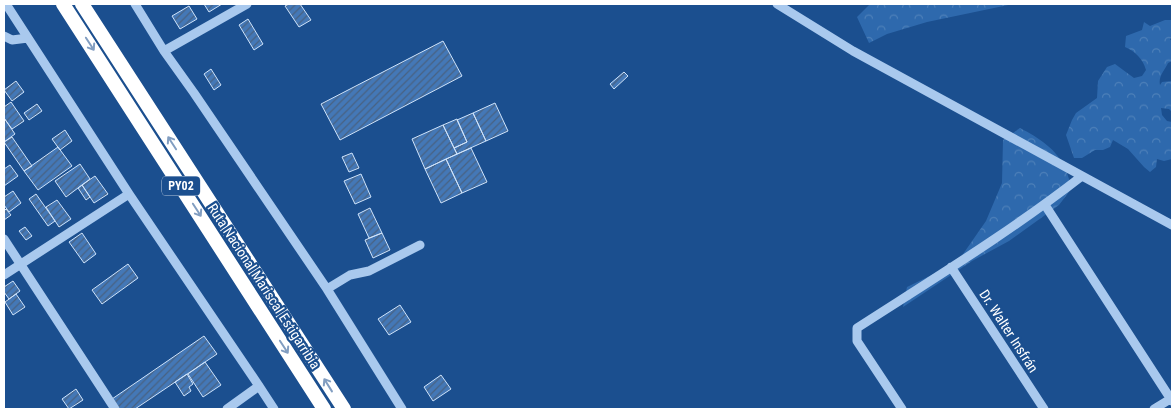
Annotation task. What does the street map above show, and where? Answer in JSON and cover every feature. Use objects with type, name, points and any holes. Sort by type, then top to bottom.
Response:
[{"type":"highway","name":"Ruta Nacional Mariscal Estigarribia","points":[[63,4],[324,409]]},
{"type":"highway","name":"Ruta Nacional Mariscal Estigarribia","points":[[82,4],[344,409]]},
{"type":"street","points":[[6,4],[129,194],[274,409]]},
{"type":"street","points":[[135,4],[164,51],[326,289],[402,409]]},
{"type":"street","points":[[164,51],[247,4]]},
{"type":"street","points":[[776,4],[852,51],[1172,226]]},
{"type":"street","points":[[4,36],[12,40],[28,38]]},
{"type":"street","points":[[902,409],[856,341],[857,328],[1045,205],[1082,176]]},
{"type":"street","points":[[4,276],[129,194]]},
{"type":"street","points":[[1045,205],[1172,399],[1154,409]]},
{"type":"street","points":[[4,239],[114,409]]},
{"type":"street","points":[[326,289],[350,275],[369,271],[420,246]]},
{"type":"street","name":"Dr. Walter Insfrán","points":[[951,267],[1044,409]]},
{"type":"street","points":[[226,409],[259,386]]},
{"type":"green space","points":[[870,4],[1013,4],[927,22],[887,34],[869,43],[857,17]]},
{"type":"green space","points":[[1165,20],[1172,20],[1170,40],[1172,40],[1172,61],[1168,63],[1161,76],[1160,85],[1162,82],[1172,81],[1172,112],[1169,109],[1161,108],[1162,115],[1167,121],[1172,122],[1172,159],[1164,161],[1157,159],[1156,167],[1150,172],[1128,149],[1113,140],[1110,147],[1103,150],[1095,150],[1082,158],[1074,158],[1066,135],[1076,113],[1097,98],[1098,81],[1107,67],[1115,64],[1134,78],[1142,76],[1146,70],[1138,56],[1125,47],[1126,36],[1142,30],[1144,22],[1150,26]]},
{"type":"green space","points":[[1020,128],[1041,140],[1058,156],[1066,170],[1072,188],[1059,205],[1009,241],[972,261],[903,307],[907,287],[944,269],[961,257],[986,221],[1002,183],[1003,140]]},
{"type":"building","points":[[204,4],[222,4],[209,12]]},
{"type":"building","points":[[300,4],[311,20],[299,27],[285,6]]},
{"type":"building","points":[[189,6],[197,19],[180,29],[172,16]]},
{"type":"building","points":[[248,19],[263,44],[254,50],[239,25]]},
{"type":"building","points":[[443,41],[462,76],[340,140],[321,104]]},
{"type":"building","points":[[211,69],[221,85],[214,90],[204,74]]},
{"type":"building","points":[[624,72],[628,76],[614,89],[610,84]]},
{"type":"building","points":[[16,81],[24,92],[12,101],[4,90]]},
{"type":"building","points":[[11,102],[24,121],[12,129],[4,118],[4,107]]},
{"type":"building","points":[[495,103],[508,131],[486,141],[473,113]]},
{"type":"building","points":[[37,104],[42,111],[29,120],[24,113]]},
{"type":"building","points":[[473,113],[486,141],[457,154],[454,148],[467,142],[457,120]]},
{"type":"building","points":[[4,118],[15,134],[4,142]]},
{"type":"building","points":[[457,119],[467,142],[454,148],[443,125]]},
{"type":"building","points":[[443,125],[457,154],[425,169],[412,139]]},
{"type":"building","points":[[65,130],[72,141],[60,150],[52,139]]},
{"type":"building","points":[[12,137],[32,166],[24,171],[4,142]]},
{"type":"building","points":[[58,147],[72,166],[38,190],[24,171]]},
{"type":"building","points":[[471,148],[487,182],[462,193],[446,159]]},
{"type":"building","points":[[352,153],[359,168],[349,172],[342,157]]},
{"type":"building","points":[[446,159],[462,193],[441,203],[425,169]]},
{"type":"building","points":[[80,164],[90,179],[66,197],[55,181]]},
{"type":"building","points":[[10,165],[18,176],[4,186],[4,169]]},
{"type":"building","points":[[361,174],[371,197],[355,204],[344,181]]},
{"type":"building","points":[[95,176],[108,194],[94,203],[82,185]]},
{"type":"building","points":[[82,185],[90,197],[86,200],[78,188]]},
{"type":"building","points":[[13,191],[21,203],[9,212],[4,205],[4,197]]},
{"type":"building","points":[[36,194],[55,221],[48,226],[29,199]]},
{"type":"building","points":[[57,200],[71,219],[59,227],[46,207]]},
{"type":"building","points":[[370,208],[382,233],[369,238],[358,214]]},
{"type":"building","points":[[6,209],[11,215],[4,220],[4,211]]},
{"type":"building","points":[[25,227],[32,236],[26,240],[19,231]]},
{"type":"building","points":[[82,233],[96,254],[84,263],[69,242]]},
{"type":"building","points":[[382,233],[390,250],[373,258],[365,240]]},
{"type":"building","points":[[128,264],[138,278],[102,304],[92,290]]},
{"type":"building","points":[[13,281],[20,291],[9,299],[4,292],[4,287]]},
{"type":"building","points":[[16,294],[25,307],[13,315],[5,302]]},
{"type":"building","points":[[400,305],[411,322],[389,335],[378,319]]},
{"type":"building","points":[[204,336],[217,354],[135,409],[119,409],[112,399]]},
{"type":"building","points":[[205,362],[221,385],[203,397],[188,374]]},
{"type":"building","points":[[187,374],[193,384],[189,387],[191,391],[184,396],[175,382]]},
{"type":"building","points":[[441,375],[451,389],[433,401],[424,387]]},
{"type":"building","points":[[76,389],[83,400],[69,409],[62,399]]}]
